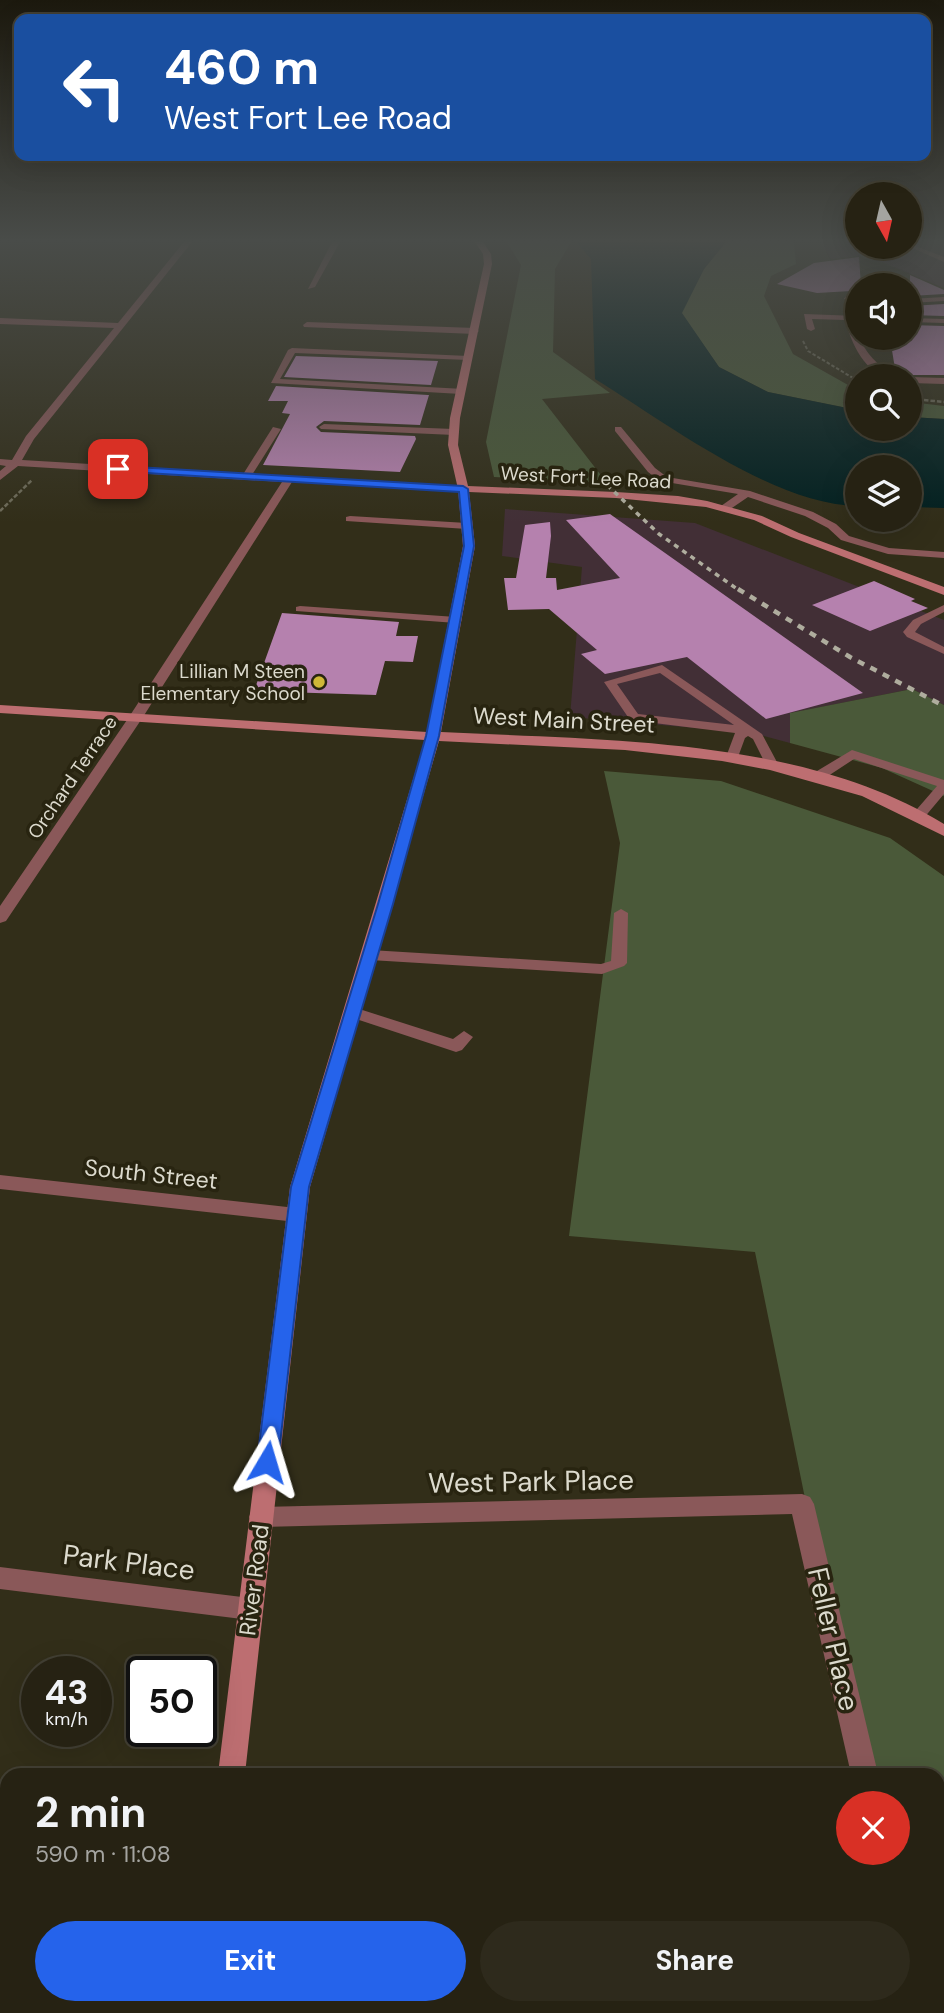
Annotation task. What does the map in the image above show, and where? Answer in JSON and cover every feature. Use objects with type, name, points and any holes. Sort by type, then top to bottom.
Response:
[{"type":"main road","name":"River Road","points":[[232,1768],[300,1187],[433,736],[469,546],[453,432],[474,336]]},
{"type":"main road","name":"West Fort Lee Road","points":[[463,489],[678,499],[725,508],[758,518],[795,535],[944,591]]},
{"type":"main road","name":"West Main Street","points":[[0,709],[433,736],[632,744],[772,764],[876,795],[944,831]]},
{"type":"street","points":[[0,477],[15,463],[30,438],[111,336]]},
{"type":"street","name":"West Fort Lee Road","points":[[0,462],[463,489]]},
{"type":"street","name":"Orchard Terrace","points":[[0,918],[136,717],[289,479]]},
{"type":"street","points":[[353,1012],[456,1046],[464,1037]]},
{"type":"street","name":"South Street","points":[[0,1182],[296,1215]]},
{"type":"street","name":"West Park Place","points":[[261,1517],[802,1504]]},
{"type":"street","name":"Feller Place","points":[[802,1504],[864,1768]]},
{"type":"street","name":"Park Place","points":[[0,1578],[250,1609]]},
{"type":"lane","points":[[460,393],[274,382],[292,350],[468,358]]},
{"type":"lane","points":[[860,350],[873,364]]},
{"type":"lane","points":[[922,381],[944,382]]},
{"type":"lane","points":[[276,386],[460,393]]},
{"type":"lane","points":[[324,427],[453,432]]},
{"type":"lane","points":[[247,476],[276,429]]},
{"type":"lane","points":[[618,429],[659,476],[675,482],[726,488],[809,514],[832,526],[845,538],[888,551],[944,555]]},
{"type":"lane","points":[[725,508],[747,494]]},
{"type":"lane","points":[[350,519],[467,526]]},
{"type":"lane","points":[[909,554],[944,566]]},
{"type":"lane","points":[[944,608],[910,627],[911,635],[944,651]]},
{"type":"lane","points":[[300,609],[456,620]]},
{"type":"lane","points":[[932,645],[944,640]]},
{"type":"lane","points":[[748,731],[634,717],[610,682],[662,669],[758,737],[772,764]]},
{"type":"lane","points":[[732,757],[739,736],[748,731]]},
{"type":"lane","points":[[817,777],[852,754],[944,785],[918,816]]},
{"type":"lane","points":[[370,955],[602,969],[619,963],[621,913]]},
{"type":"path","points":[[800,336],[807,351],[845,373]]},
{"type":"path","points":[[0,511],[35,477]]},
{"type":"shaded area","points":[[505,509],[695,523],[944,620],[944,705],[912,689],[791,713],[790,743],[753,733],[570,717],[582,567],[502,556]]},
{"type":"green space","points":[[507,336],[553,336],[553,352],[610,393],[542,399],[607,483],[494,477],[486,442]]},
{"type":"green space","points":[[697,336],[784,336],[793,354],[845,383],[845,408],[768,392],[719,367]]},
{"type":"green space","points":[[922,403],[944,406],[944,419],[922,418]]},
{"type":"green space","points":[[912,689],[944,705],[944,796],[882,768],[790,743],[790,713]]},
{"type":"green space","points":[[604,771],[721,781],[890,838],[944,876],[944,1768],[860,1768],[755,1252],[569,1236],[620,843]]},
{"type":"water","points":[[594,336],[698,336],[719,367],[768,392],[845,408],[845,441],[922,441],[922,418],[944,419],[944,508],[922,507],[922,455],[845,455],[845,505],[824,502],[756,477],[687,438],[595,379]]},
{"type":"building","points":[[922,336],[944,336],[944,375],[922,375],[922,364],[894,364],[892,350],[922,350]]},
{"type":"building","points":[[296,356],[438,361],[431,385],[284,377]]},
{"type":"building","points":[[276,386],[429,395],[420,425],[324,421],[316,427],[321,432],[415,436],[400,472],[263,465],[290,414],[282,413],[288,401],[268,401]]},
{"type":"building","points":[[610,514],[863,693],[766,719],[687,657],[605,674],[581,654],[597,650],[549,609],[508,610],[504,578],[516,578],[525,525],[550,522],[546,578],[556,578],[557,590],[620,578],[566,520]]},
{"type":"building","points":[[874,581],[915,599],[911,601],[928,608],[870,631],[812,605]]},
{"type":"building","points":[[282,613],[399,622],[396,636],[418,636],[413,662],[385,661],[376,695],[254,691]]},
{"type":"railway","points":[[607,485],[659,534],[740,591]]},
{"type":"railway","points":[[738,589],[850,657],[944,706]]},
{"type":"place","name":"Lillian M Steen Elementary School","points":[[319,682]]},
{"type":"route","points":[[118,469],[463,489],[469,546],[433,736],[386,904],[300,1187],[267,1462]]}]
